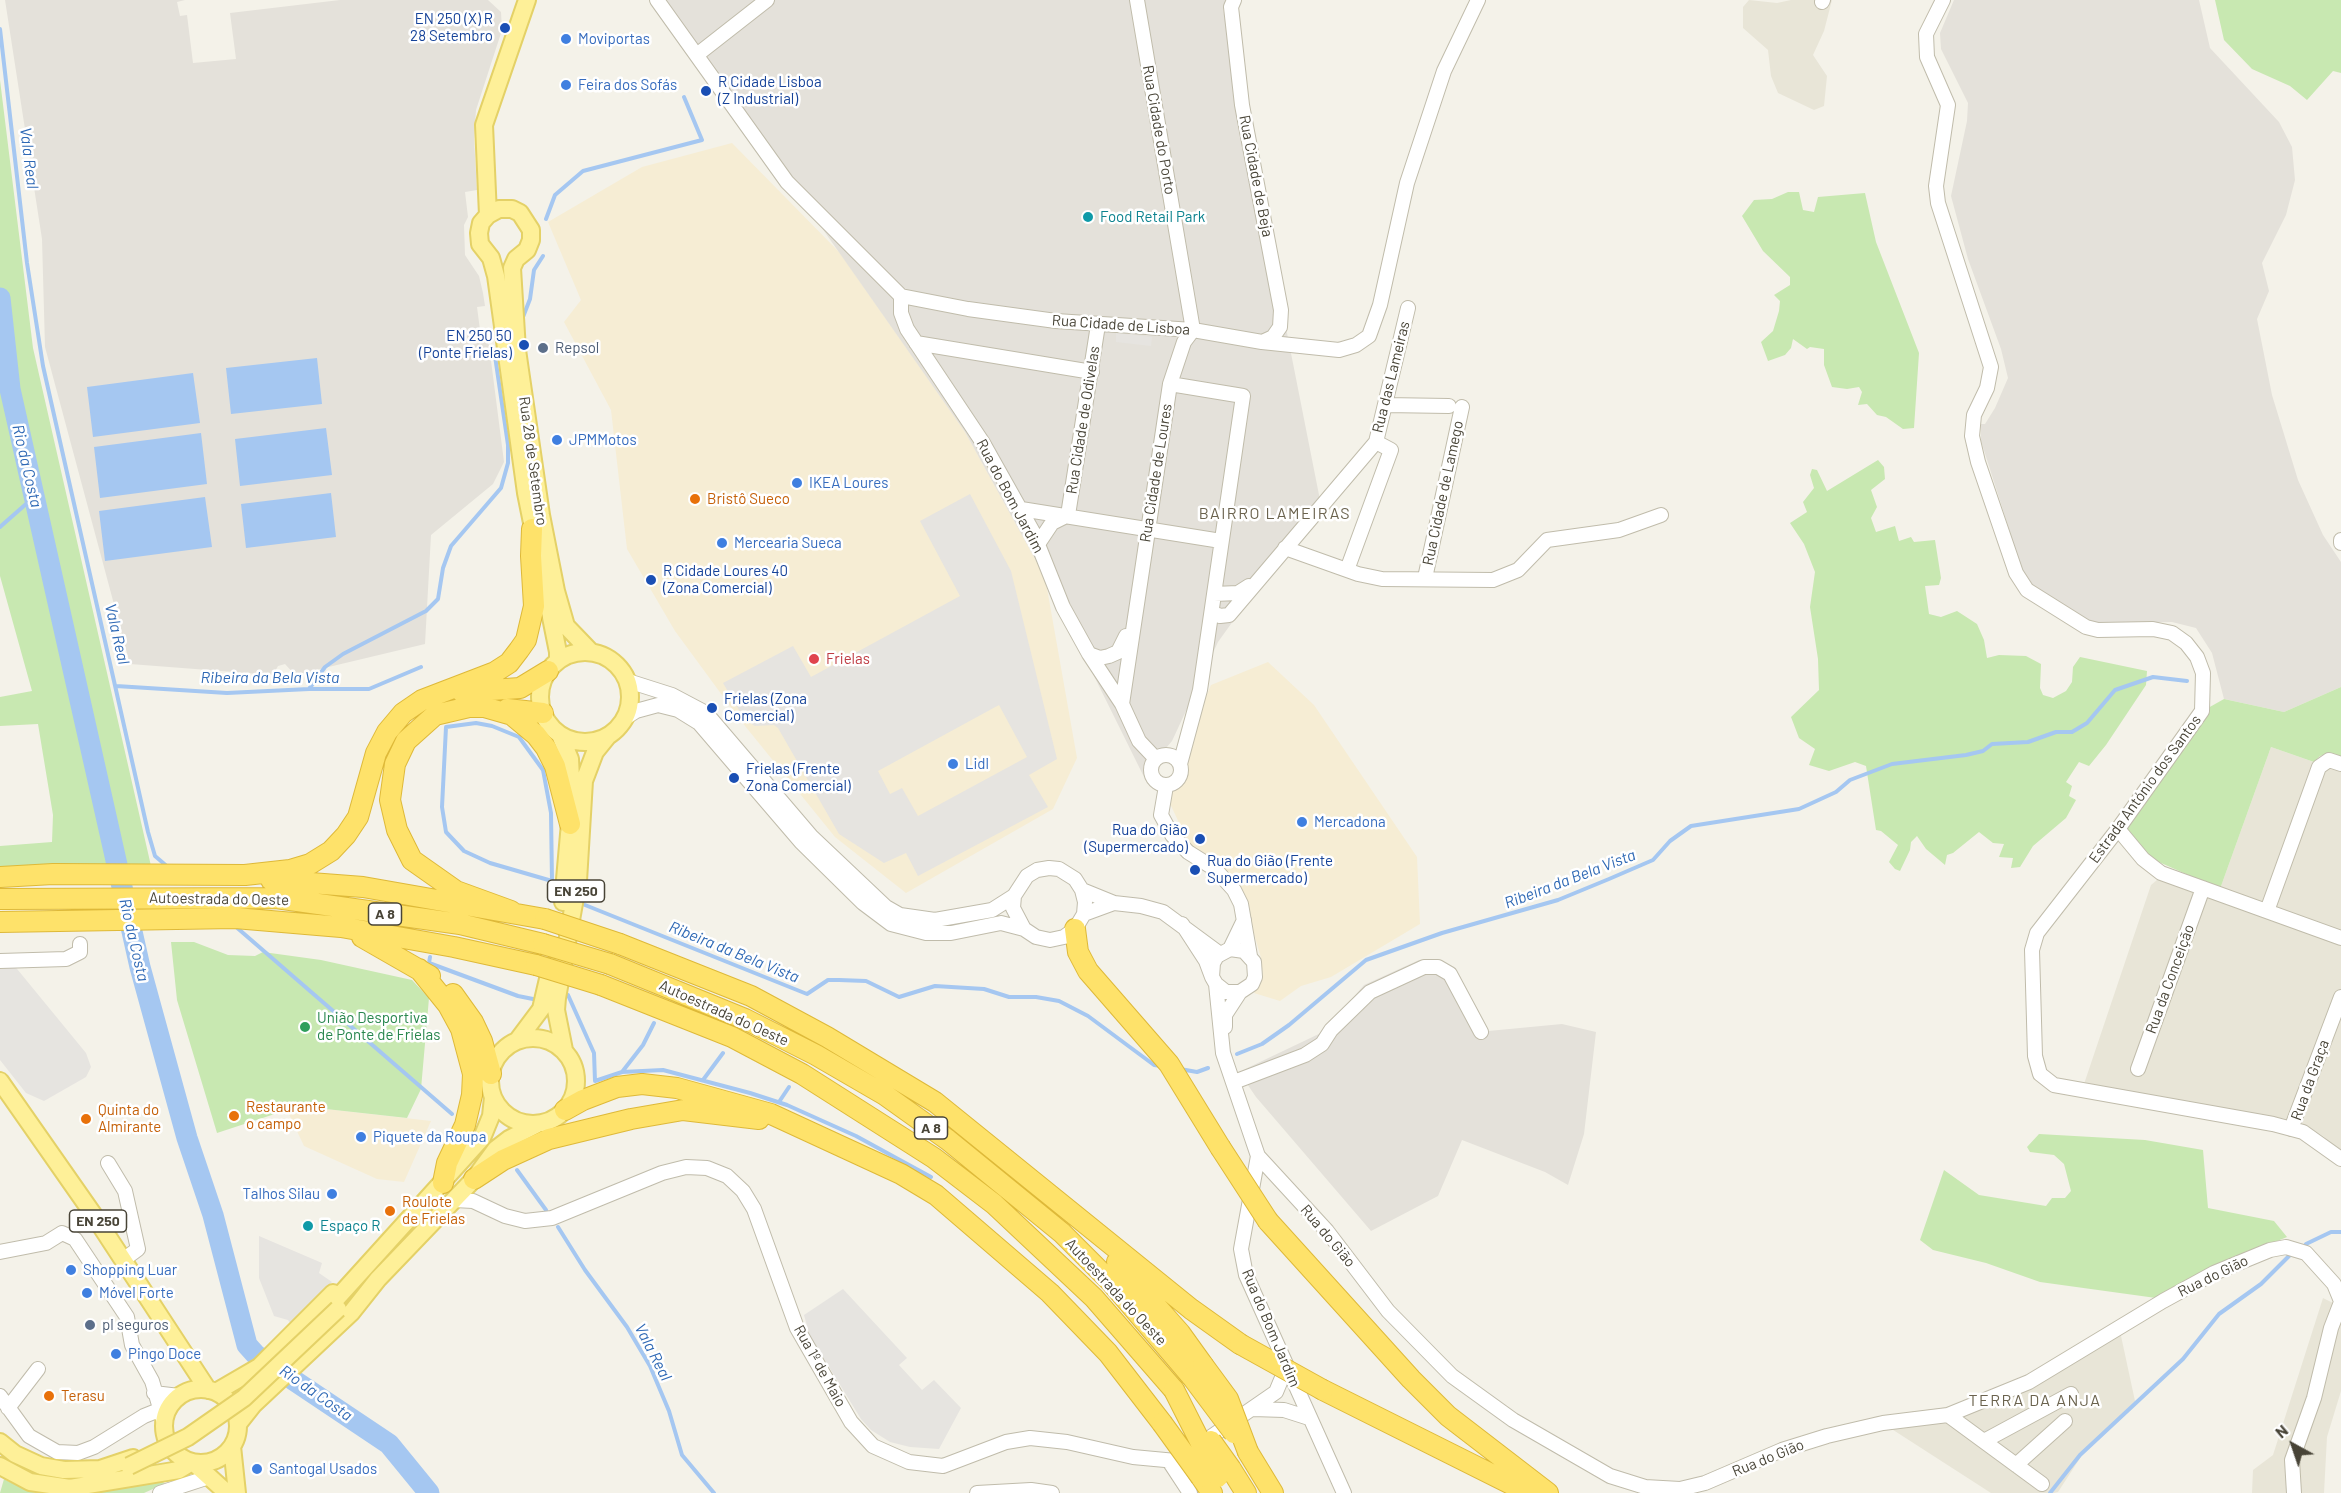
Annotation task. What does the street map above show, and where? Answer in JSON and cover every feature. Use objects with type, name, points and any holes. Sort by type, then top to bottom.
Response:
[{"type":"highway","points":[[0,877],[53,874],[245,875],[290,870],[310,864],[331,851],[358,817],[376,753],[387,732],[403,713],[441,692],[495,672],[509,663],[526,640],[534,606],[532,529]]},
{"type":"highway","points":[[441,692],[520,688],[553,666]]},
{"type":"highway","points":[[511,911],[456,891],[412,860],[397,830],[390,800],[395,764],[406,741],[435,715],[469,707],[543,712]]},
{"type":"highway","points":[[484,707],[512,715],[536,735],[546,748],[555,766],[570,825]]},
{"type":"highway","points":[[245,875],[276,881],[363,887],[511,911],[545,919],[620,944],[751,996],[827,1037],[935,1102],[1191,1309],[1240,1344],[1323,1390],[1530,1493]]},
{"type":"highway","name":"Autoestrada do Oeste","points":[[0,899],[276,898],[460,924],[543,944],[610,964],[745,1019],[806,1050],[885,1095],[948,1140],[1062,1233],[1198,1371]]},
{"type":"highway","name":"Autoestrada do Oeste","points":[[0,922],[235,918],[341,927],[454,946],[536,965],[601,985],[752,1048],[802,1074],[934,1158],[994,1204],[1094,1298],[1174,1390],[1212,1485]]},
{"type":"highway","points":[[1079,921],[1078,952],[1088,971],[1169,1064],[1268,1221],[1411,1380],[1448,1416],[1548,1493]]},
{"type":"highway","points":[[341,927],[383,947],[446,986],[473,1022],[482,1041],[491,1074]]},
{"type":"highway","points":[[419,969],[448,1005],[460,1029],[473,1074],[472,1095],[465,1125],[447,1163],[443,1183]]},
{"type":"highway","points":[[565,1110],[597,1094],[616,1088],[642,1084],[677,1088],[771,1114],[901,1174],[936,1196],[1050,1293],[1108,1353],[1212,1485],[1246,1493]]},
{"type":"highway","points":[[474,1179],[503,1160],[549,1139],[631,1119],[684,1110],[788,1123]]},
{"type":"highway","points":[[1046,1190],[1122,1267],[1180,1333],[1198,1371],[1228,1399],[1248,1452],[1273,1493]]},
{"type":"main road","name":"Rua 28 de Setembro","points":[[527,0],[484,125],[488,215],[479,233],[480,244],[491,258],[532,529],[558,652],[553,666]]},
{"type":"main road","name":"Rua 28 de Setembro","points":[[488,179],[512,209],[527,220],[531,230],[531,240],[527,250],[516,259],[512,268],[515,335],[549,560],[566,626],[591,652]]},
{"type":"main road","points":[[488,215],[499,209],[512,209]]},
{"type":"main road","points":[[491,258],[505,261],[516,259]]},
{"type":"main road","points":[[543,712],[541,691],[553,666],[579,652],[591,652],[614,661],[628,681],[631,694],[625,718]]},
{"type":"main road","name":"EN 250","points":[[491,1074],[495,1060],[504,1049],[517,1041],[534,1021],[544,999],[562,909],[573,776],[570,759],[560,735],[550,725],[543,712]]},
{"type":"main road","name":"EN 250","points":[[565,1110],[572,1100],[576,1080],[572,1061],[564,1050],[556,1010],[578,881],[584,781],[594,752],[625,718]]},
{"type":"main road","points":[[560,735],[584,742],[608,736]]},
{"type":"main road","points":[[517,1041],[542,1038],[564,1050]]},
{"type":"main road","points":[[184,1394],[212,1391],[259,1367],[348,1277],[369,1260],[443,1183],[483,1137],[491,1116],[494,1097],[491,1074]]},
{"type":"main road","name":"EN 250","points":[[0,1081],[123,1260],[190,1365]]},
{"type":"main road","points":[[494,1097],[501,1109],[511,1118],[524,1123],[538,1124]]},
{"type":"main road","points":[[237,1493],[232,1446],[238,1424],[253,1405],[351,1313],[378,1279],[474,1179],[496,1149],[508,1139],[557,1117],[565,1110]]},
{"type":"main road","points":[[0,1456],[34,1473],[63,1480],[104,1475],[148,1458],[188,1437],[244,1398],[334,1308],[369,1260]]},
{"type":"main road","points":[[0,1442],[15,1454],[41,1466],[64,1470],[100,1469],[127,1460],[185,1431],[239,1392],[334,1308],[378,1279]]},
{"type":"main road","points":[[190,1365],[212,1391],[231,1405],[238,1424]]},
{"type":"main road","points":[[190,1365],[193,1380],[184,1394],[171,1404],[164,1418],[167,1442],[173,1451],[193,1462],[228,1493]]},
{"type":"main road","points":[[0,1466],[30,1482],[70,1488],[179,1470],[193,1462],[214,1461],[232,1446]]},
{"type":"street","points":[[657,0],[698,54],[787,182],[901,296]]},
{"type":"street","points":[[698,54],[767,0]]},
{"type":"street","name":"Rua Cidade do Porto","points":[[1137,0],[1193,330]]},
{"type":"street","name":"Rua Cidade de Beja","points":[[1234,0],[1231,7],[1242,105],[1281,310],[1280,327],[1272,337],[1262,342]]},
{"type":"street","name":"Rua Cidade de Lisboa","points":[[901,296],[968,309],[1098,325],[1193,330],[1262,342],[1339,350],[1356,345],[1369,336],[1380,305],[1407,183],[1444,71],[1478,0]]},
{"type":"street","name":"Estrada António dos Santos","points":[[1943,0],[1926,34],[1927,57],[1948,105],[1936,186],[1938,203],[1991,367],[1987,388],[1974,415],[1972,436],[1978,462],[2016,573],[2026,590],[2086,627],[2097,630],[2153,629],[2172,633],[2186,643],[2197,657],[2203,674],[2202,711],[2118,829],[2037,933],[2032,950],[2035,1056],[2040,1074],[2054,1085],[2303,1132],[2341,1159]]},
{"type":"street","name":"Rua do Bom Jardim","points":[[901,296],[902,313],[916,343],[983,442],[1021,509],[1064,607],[1089,654],[1122,704],[1138,741],[1160,757],[1174,757],[1180,764]]},
{"type":"street","name":"Rua das Lameiras","points":[[1213,613],[1220,616],[1229,615],[1376,442],[1408,308]]},
{"type":"street","name":"Rua Cidade de Odivelas","points":[[1068,515],[1098,325]]},
{"type":"street","name":"Rua Cidade de Loures","points":[[1132,620],[1170,384],[1184,342],[1193,330]]},
{"type":"street","points":[[916,343],[1092,372]]},
{"type":"street","points":[[1166,786],[1179,779],[1186,738],[1200,690],[1243,396],[1170,384]]},
{"type":"street","name":"Rua Cidade de Lamego","points":[[1385,405],[1456,407],[1425,578]]},
{"type":"street","points":[[1347,570],[1391,450],[1376,442]]},
{"type":"street","points":[[1021,509],[1068,515],[1147,531],[1221,541]]},
{"type":"street","points":[[1038,544],[1053,523],[1068,515]]},
{"type":"street","points":[[1285,548],[1347,570],[1382,579],[1493,580],[1518,570],[1547,540],[1619,530],[1661,515]]},
{"type":"street","name":"Rua das Lameiras","points":[[1214,594],[1238,593],[1256,583]]},
{"type":"street","points":[[1089,654],[1100,658],[1118,652],[1132,620]]},
{"type":"street","points":[[1122,704],[1132,620]]},
{"type":"street","points":[[628,681],[672,695],[705,713],[811,836],[886,907],[900,915],[935,920],[992,910],[1014,896],[1027,876],[1049,868],[1067,873],[1082,890],[1114,903],[1141,906],[1163,912],[1225,952],[1244,951],[1250,956]]},
{"type":"street","points":[[625,718],[636,711],[658,705],[678,710],[699,723],[801,843],[863,903],[891,924],[926,933],[951,933],[1001,922],[1024,929],[1036,937],[1050,940],[1064,937],[1079,921],[1114,903]]},
{"type":"street","points":[[1166,786],[1156,782],[1151,773],[1160,757],[1186,738]]},
{"type":"street","points":[[2267,910],[2319,767],[2330,760],[2341,764]]},
{"type":"street","points":[[1166,786],[1161,815],[1172,835],[1188,852],[1215,869],[1234,890],[1241,904],[1250,956],[1256,969],[1255,977],[1247,989],[1240,992],[1226,992],[1214,980],[1206,961],[1182,924]]},
{"type":"street","points":[[2118,829],[2143,859],[2161,873],[2341,938]]},
{"type":"street","name":"Rua da Conceição","points":[[2138,1069],[2203,888]]},
{"type":"street","points":[[1079,921],[1085,902],[1082,890]]},
{"type":"street","points":[[1014,896],[1017,920],[1024,929]]},
{"type":"street","points":[[1214,980],[1213,963],[1225,952],[1244,921]]},
{"type":"street","points":[[0,961],[66,959],[80,952],[80,944]]},
{"type":"street","points":[[1234,1082],[1305,1055],[1322,1044],[1331,1030],[1370,992],[1424,967],[1438,967],[1450,974],[1481,1032]]},
{"type":"street","name":"Rua do Bom Jardim","points":[[1214,980],[1223,1053],[1258,1156],[1241,1249],[1246,1275],[1299,1395]]},
{"type":"street","name":"Rua do Bom Jardim","points":[[1223,1053],[1225,1015],[1240,992]]},
{"type":"street","name":"Rua da Graça","points":[[2291,1129],[2341,996]]},
{"type":"street","name":"Rua do Gião","points":[[1258,1156],[1327,1231],[1388,1311],[1452,1376],[1513,1420],[1610,1476],[1645,1487],[1680,1489],[1705,1483],[1782,1450],[1827,1436],[1883,1423],[1948,1415],[2029,1382],[2214,1273],[2270,1250],[2286,1247],[2300,1249],[2334,1284],[2341,1301],[2331,1328],[2314,1398],[2292,1460],[2294,1493]]},
{"type":"street","points":[[108,1162],[125,1191],[138,1249],[123,1260]]},
{"type":"street","name":"Rua 1º de Maio","points":[[454,1200],[473,1201],[505,1216],[525,1221],[552,1218],[652,1177],[686,1167],[707,1168],[727,1176],[743,1191],[754,1209],[797,1328],[851,1422],[873,1446],[909,1462],[943,1466],[1006,1442],[1030,1438],[1067,1442],[1133,1457],[1169,1461]]},
{"type":"street","points":[[0,1252],[46,1243],[62,1233],[75,1239],[127,1317],[132,1345],[152,1381],[164,1418]]},
{"type":"street","points":[[1169,1461],[1176,1461],[1276,1392],[1286,1368]]},
{"type":"street","points":[[38,1369],[4,1402],[29,1436],[39,1444],[57,1452],[78,1453],[94,1447],[154,1412],[164,1418]]},
{"type":"street","points":[[1276,1392],[1299,1395]]},
{"type":"street","points":[[154,1393],[184,1394]]},
{"type":"street","points":[[1984,1441],[2072,1394]]},
{"type":"street","points":[[1284,1410],[1299,1395]]},
{"type":"street","points":[[1299,1395],[1344,1493]]},
{"type":"street","points":[[1253,1409],[1284,1410],[1309,1418]]},
{"type":"street","points":[[1948,1415],[2042,1484]]},
{"type":"street","points":[[2016,1465],[2065,1421]]},
{"type":"street","points":[[1169,1461],[1212,1485]]},
{"type":"street","points":[[160,1493],[209,1477]]},
{"type":"street","points":[[977,1493],[1032,1490],[1052,1493]]},
{"type":"shaded area","points":[[5,0],[185,0],[177,2],[180,16],[187,15],[193,63],[236,59],[230,13],[340,0],[488,0],[501,12],[502,30],[476,110],[474,139],[477,190],[465,192],[468,217],[464,225],[465,255],[479,276],[483,293],[485,306],[477,307],[480,330],[489,345],[504,462],[493,484],[431,535],[425,644],[295,675],[285,664],[278,666],[273,675],[130,664],[45,347],[42,239]]},
{"type":"shaded area","points":[[662,0],[1226,0],[1223,9],[1320,500],[1218,642],[1172,741],[1143,775],[1045,577],[965,432]]},
{"type":"shaded area","points":[[1749,0],[1777,3],[1791,0],[1832,0],[1824,31],[1813,55],[1827,76],[1824,106],[1814,110],[1778,93],[1771,76],[1768,50],[1743,28],[1743,7]]},
{"type":"shaded area","points":[[1954,0],[2199,0],[2210,48],[2279,122],[2292,147],[2295,180],[2286,215],[2262,263],[2269,291],[2257,319],[2272,395],[2298,480],[2323,535],[2341,562],[2341,687],[2284,712],[2224,699],[2212,653],[2196,628],[2172,622],[2097,623],[2082,619],[2034,589],[2024,576],[1981,441],[1981,424],[1985,424],[1995,408],[2008,378],[2001,349],[1968,259],[1951,196],[1967,121],[1968,103],[1941,49],[1940,33]]},
{"type":"shaded area","points":[[732,143],[840,253],[965,432],[1045,577],[1077,758],[1053,809],[906,893],[835,837],[741,721],[675,631],[627,549],[611,410],[564,322],[581,300],[548,222],[642,167]]},
{"type":"shaded area","points":[[1116,333],[1152,337],[1151,346],[1116,342]]},
{"type":"shaded area","points":[[970,494],[1011,571],[1057,759],[1029,775],[1048,807],[918,876],[906,853],[884,863],[839,834],[778,728],[774,725],[755,726],[745,720],[723,683],[793,646],[811,677],[960,596],[920,521]],"holes":[[[999,705],[1027,757],[918,816],[902,788],[890,794],[878,771]]]},
{"type":"shaded area","points":[[1268,662],[1314,705],[1417,857],[1420,924],[1331,977],[1301,986],[1280,1001],[1254,993],[1263,976],[1261,958],[1252,927],[1229,872],[1189,844],[1165,793],[1211,685]]},
{"type":"shaded area","points":[[2271,747],[2314,762],[2320,756],[2328,754],[2341,758],[2341,1153],[2323,1136],[2298,1121],[2084,1084],[2151,885],[2170,869],[2220,889]]},
{"type":"shaded area","points":[[1419,960],[1442,961],[1478,1032],[1562,1024],[1596,1032],[1584,1134],[1568,1185],[1545,1172],[1462,1140],[1438,1196],[1371,1231],[1256,1097],[1239,1072],[1323,1032],[1364,985]]},
{"type":"shaded area","points":[[13,964],[86,1053],[91,1067],[86,1077],[44,1101],[26,1093],[0,1060],[0,965]]},
{"type":"shaded area","points":[[299,1106],[431,1121],[404,1182],[377,1179],[304,1146],[287,1110]]},
{"type":"shaded area","points":[[259,1236],[322,1263],[319,1273],[332,1282],[291,1324],[288,1320],[274,1316],[259,1278]]},
{"type":"shaded area","points":[[843,1289],[907,1358],[899,1365],[922,1390],[934,1380],[961,1408],[939,1449],[910,1447],[890,1442],[871,1430],[861,1419],[810,1336],[804,1315]]},
{"type":"shaded area","points":[[2323,1298],[2341,1307],[2341,1391],[2327,1437],[2324,1493],[2252,1493],[2253,1470],[2273,1455]]},
{"type":"shaded area","points":[[2118,1322],[2135,1401],[2086,1449],[2058,1492],[1991,1493],[1873,1417],[1956,1406],[2040,1370]]},
{"type":"green space","points":[[2215,0],[2341,0],[2341,73],[2333,71],[2307,100],[2290,86],[2252,69],[2224,40]]},
{"type":"green space","points":[[0,80],[33,348],[151,866],[0,871],[0,846],[52,842],[53,815],[38,724],[0,726],[0,697],[32,691],[0,576]]},
{"type":"green space","points":[[1788,192],[1799,192],[1803,210],[1814,212],[1818,197],[1865,193],[1876,242],[1919,353],[1914,428],[1903,429],[1886,417],[1877,415],[1867,404],[1858,405],[1862,392],[1859,387],[1847,389],[1832,387],[1824,365],[1824,349],[1810,347],[1807,349],[1793,339],[1791,348],[1785,355],[1768,361],[1761,342],[1773,331],[1779,311],[1780,301],[1774,295],[1790,285],[1790,277],[1763,251],[1742,216],[1754,200],[1772,199]]},
{"type":"green space","points":[[1878,460],[1884,467],[1885,479],[1871,490],[1877,507],[1871,518],[1876,532],[1895,526],[1899,541],[1911,537],[1914,542],[1935,540],[1941,578],[1939,585],[1925,586],[1929,614],[1941,617],[1957,611],[1977,624],[1984,640],[1987,658],[1999,655],[2026,656],[2041,664],[2040,688],[2043,695],[2053,698],[2066,691],[2072,682],[2073,667],[2080,657],[2147,671],[2146,685],[2106,745],[2089,766],[2079,762],[2066,782],[2072,786],[2069,796],[2076,800],[2066,818],[2033,846],[2020,867],[2011,868],[2013,858],[1999,857],[2004,844],[1993,843],[1979,832],[1953,853],[1947,855],[1945,865],[1926,849],[1917,836],[1911,842],[1910,850],[1900,871],[1895,869],[1889,862],[1898,845],[1881,831],[1876,830],[1866,766],[1855,762],[1829,771],[1809,765],[1815,749],[1799,738],[1791,717],[1819,690],[1818,659],[1810,607],[1815,572],[1804,544],[1790,523],[1807,512],[1803,502],[1814,488],[1810,475],[1812,469],[1817,470],[1827,491]]},
{"type":"green space","points":[[2341,687],[2341,758],[2328,754],[2320,756],[2314,762],[2271,747],[2220,889],[2152,859],[2127,832],[2125,826],[2208,708],[2224,699],[2284,712]]},
{"type":"green space","name":"União Desportiva de Ponte de Frielas","points":[[171,942],[194,942],[228,955],[255,956],[263,952],[321,960],[412,980],[429,998],[421,1089],[407,1118],[299,1106],[217,1133],[177,1000]]},
{"type":"green space","points":[[2039,1134],[2145,1140],[2203,1150],[2208,1208],[2274,1221],[2287,1237],[2200,1273],[2156,1298],[2040,1282],[1986,1263],[1933,1250],[1920,1240],[1944,1170],[1979,1195],[2046,1206],[2052,1198],[2065,1198],[2071,1191],[2064,1164],[2054,1155],[2030,1152],[2027,1147]]},
{"type":"green space","points":[[162,1478],[164,1484],[144,1493],[94,1493]]},
{"type":"green space","points":[[4,1479],[18,1486],[49,1493],[0,1493]]},
{"type":"water","points":[[317,358],[322,404],[231,414],[226,368]]},
{"type":"water","points":[[193,373],[200,423],[93,437],[87,387]]},
{"type":"water","points":[[326,428],[332,475],[240,486],[235,439]]},
{"type":"water","points":[[201,433],[207,484],[100,498],[94,447]]},
{"type":"water","points":[[331,493],[336,537],[246,548],[241,504]]},
{"type":"water","points":[[205,497],[212,547],[105,561],[99,511]]},
{"type":"waterway","name":"Vala Real","points":[[0,29],[27,263],[43,366],[148,832],[155,856],[169,868]]},
{"type":"waterway","points":[[546,219],[555,195],[583,171],[702,140],[684,97]]},
{"type":"waterway","points":[[523,317],[530,299],[534,270],[543,256]]},
{"type":"waterway","name":"Rio da Costa","points":[[0,298],[10,389],[140,967],[187,1138],[213,1215],[247,1345],[256,1355],[389,1444],[429,1493]]},
{"type":"waterway","points":[[309,689],[325,667],[343,654],[426,611],[438,599],[443,568],[451,546],[501,488],[508,463],[508,445],[495,356]]},
{"type":"waterway","points":[[0,527],[34,497]]},
{"type":"waterway","name":"Ribeira da Bela Vista","points":[[116,686],[227,693],[369,689],[421,667]]},
{"type":"waterway","name":"Ribeira da Bela Vista","points":[[1237,1054],[1262,1044],[1289,1025],[1366,960],[1442,933],[1558,900],[1609,879],[1653,860],[1670,841],[1691,826],[1799,809],[1836,792],[1850,780],[1892,764],[1966,755],[1983,751],[1992,744],[2028,742],[2056,732],[2072,732],[2087,723],[2115,690],[2153,677],[2187,681]]},
{"type":"waterway","points":[[476,723],[492,726],[519,737],[543,770],[551,813],[552,881],[490,863],[464,851],[446,832],[442,807],[446,727],[476,723]]},
{"type":"waterway","name":"Ribeira da Bela Vista","points":[[585,905],[807,994],[828,980],[839,980],[866,981],[899,997],[935,986],[984,989],[1009,997],[1036,997],[1059,1001],[1088,1016],[1154,1065],[1161,1066]]},
{"type":"waterway","name":"Vala Real","points":[[235,926],[452,1114]]},
{"type":"waterway","points":[[430,957],[429,963],[518,996],[533,999]]},
{"type":"waterway","points":[[568,995],[594,1053],[595,1081],[622,1072],[663,1070],[750,1093],[787,1105],[856,1136],[931,1177]]},
{"type":"waterway","points":[[622,1072],[643,1045],[654,1023]]},
{"type":"waterway","points":[[703,1080],[723,1053]]},
{"type":"waterway","name":"Ribeira da Bela Vista","points":[[1180,1069],[1197,1072],[1208,1068]]},
{"type":"waterway","points":[[779,1102],[789,1087]]},
{"type":"waterway","name":"Vala Real","points":[[517,1170],[546,1210]]},
{"type":"waterway","name":"Vala Real","points":[[558,1227],[585,1270],[627,1327],[650,1366],[669,1411],[682,1455],[714,1493]]},
{"type":"waterway","points":[[2306,1244],[2331,1232],[2341,1232]]},
{"type":"waterway","points":[[2050,1493],[2080,1455],[2183,1359],[2219,1314],[2261,1284],[2289,1256]]},
{"type":"place","name":"EN 250 (X) R 28 Setembro","points":[[505,28]]},
{"type":"place","name":"Moviportas","points":[[566,39]]},
{"type":"place","name":"Feira dos Sofás","points":[[566,85]]},
{"type":"place","name":"R Cidade Lisboa (Z Industrial)","points":[[706,91]]},
{"type":"place","name":"Food Retail Park","points":[[1088,217]]},
{"type":"place","name":"EN 250 50 (Ponte Frielas)","points":[[524,345]]},
{"type":"place","name":"Repsol","points":[[543,348]]},
{"type":"place","name":"JPMMotos","points":[[557,440]]},
{"type":"place","name":"IKEA Loures","points":[[797,483]]},
{"type":"place","name":"Bristô Sueco","points":[[695,499]]},
{"type":"place","name":"Mercearia Sueca","points":[[722,543]]},
{"type":"place","name":"R Cidade Loures 40 (Zona Comercial)","points":[[651,580]]},
{"type":"place","name":"Frielas","points":[[814,659]]},
{"type":"place","name":"Frielas (Zona Comercial)","points":[[712,708]]},
{"type":"place","name":"Lidl","points":[[953,764]]},
{"type":"place","name":"Frielas (Frente Zona Comercial)","points":[[734,778]]},
{"type":"place","name":"Mercadona","points":[[1302,822]]},
{"type":"place","name":"Rua do Gião (Supermercado)","points":[[1200,839]]},
{"type":"place","name":"Rua do Gião (Frente Supermercado)","points":[[1195,870]]},
{"type":"place","name":"União Desportiva de Ponte de Frielas","points":[[305,1027]]},
{"type":"place","name":"Restaurante o campo","points":[[234,1116]]},
{"type":"place","name":"Quinta do Almirante","points":[[86,1119]]},
{"type":"place","name":"Piquete da Roupa","points":[[361,1137]]},
{"type":"place","name":"Talhos Silau","points":[[332,1194]]},
{"type":"place","name":"Roulote de Frielas","points":[[390,1211]]},
{"type":"place","name":"Espaço R","points":[[308,1226]]},
{"type":"place","name":"Shopping Luar","points":[[71,1270]]},
{"type":"place","name":"Móvel Forte","points":[[87,1293]]},
{"type":"place","name":"pl seguros","points":[[90,1325]]},
{"type":"place","name":"Pingo Doce","points":[[116,1354]]},
{"type":"place","name":"Terasu","points":[[49,1396]]},
{"type":"place","name":"Santogal Usados","points":[[257,1469]]},
{"type":"district","name":"BAIRRO LAMEIRAS","points":[[1275,514]]},
{"type":"district","name":"TERRA DA ANJA","points":[[2035,1401]]}]
